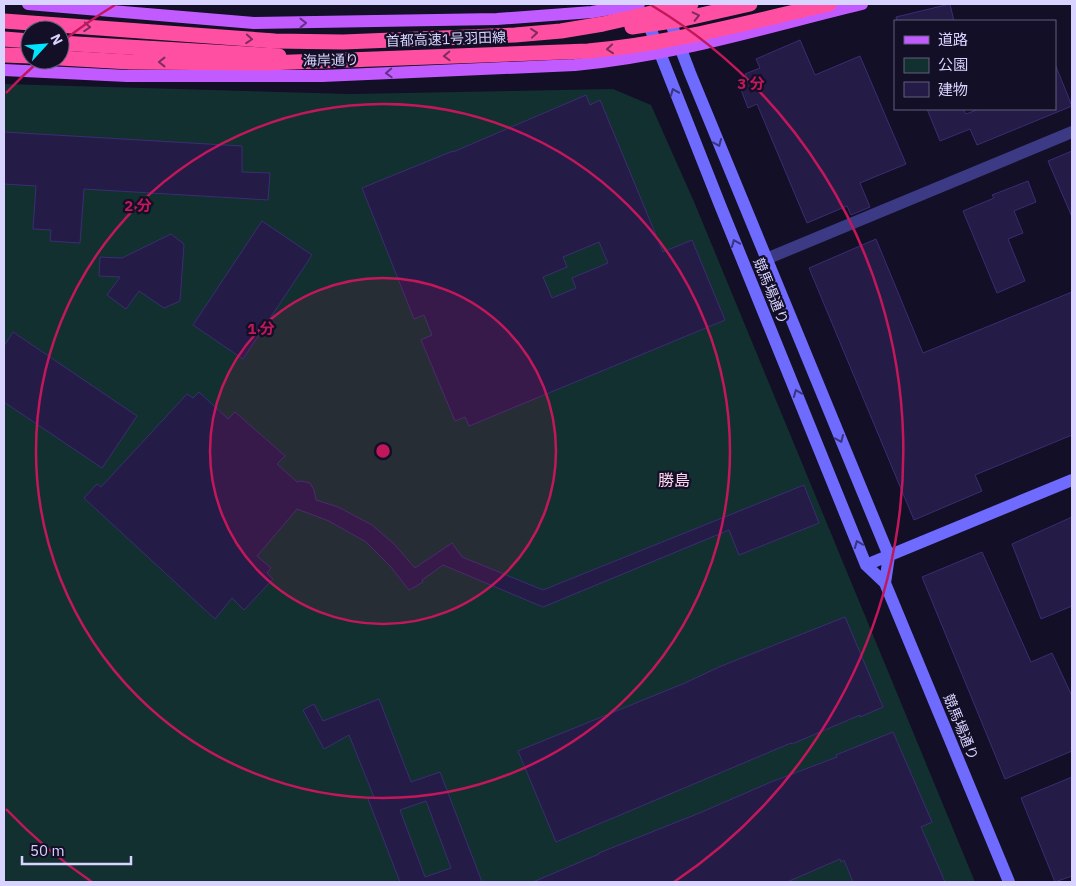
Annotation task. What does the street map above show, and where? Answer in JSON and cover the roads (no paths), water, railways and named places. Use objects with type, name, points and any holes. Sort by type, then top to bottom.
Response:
[{"type":"highway","name":"首都高速1号羽田線","points":[[4,21],[266,40],[334,42],[515,35],[603,24],[691,4]]},
{"type":"highway","points":[[561,30],[619,29],[679,20],[750,4]]},
{"type":"highway","name":"首都高速1号羽田線","points":[[70,59],[130,62],[256,63],[345,58],[588,51],[624,48],[685,37],[829,4]]},
{"type":"highway","points":[[4,39],[20,40]]},
{"type":"highway","points":[[70,44],[222,54],[345,58]]},
{"type":"highway","points":[[4,55],[20,56]]},
{"type":"main road","points":[[28,4],[254,23],[496,19],[592,12],[640,4]]},
{"type":"main road","name":"海岸通り","points":[[4,70],[127,76],[342,76],[575,65],[606,62],[681,49],[862,4]]},
{"type":"street","name":"競馬場通り","points":[[640,4],[866,565],[885,582],[1009,882]]},
{"type":"street","name":"競馬場通り","points":[[663,4],[889,556]]},
{"type":"street","points":[[766,259],[1072,132]]},
{"type":"street","points":[[866,565],[1072,480]]},
{"type":"street","points":[[885,582],[889,556]]},
{"type":"district","name":"勝島","points":[[674,480]]}]
